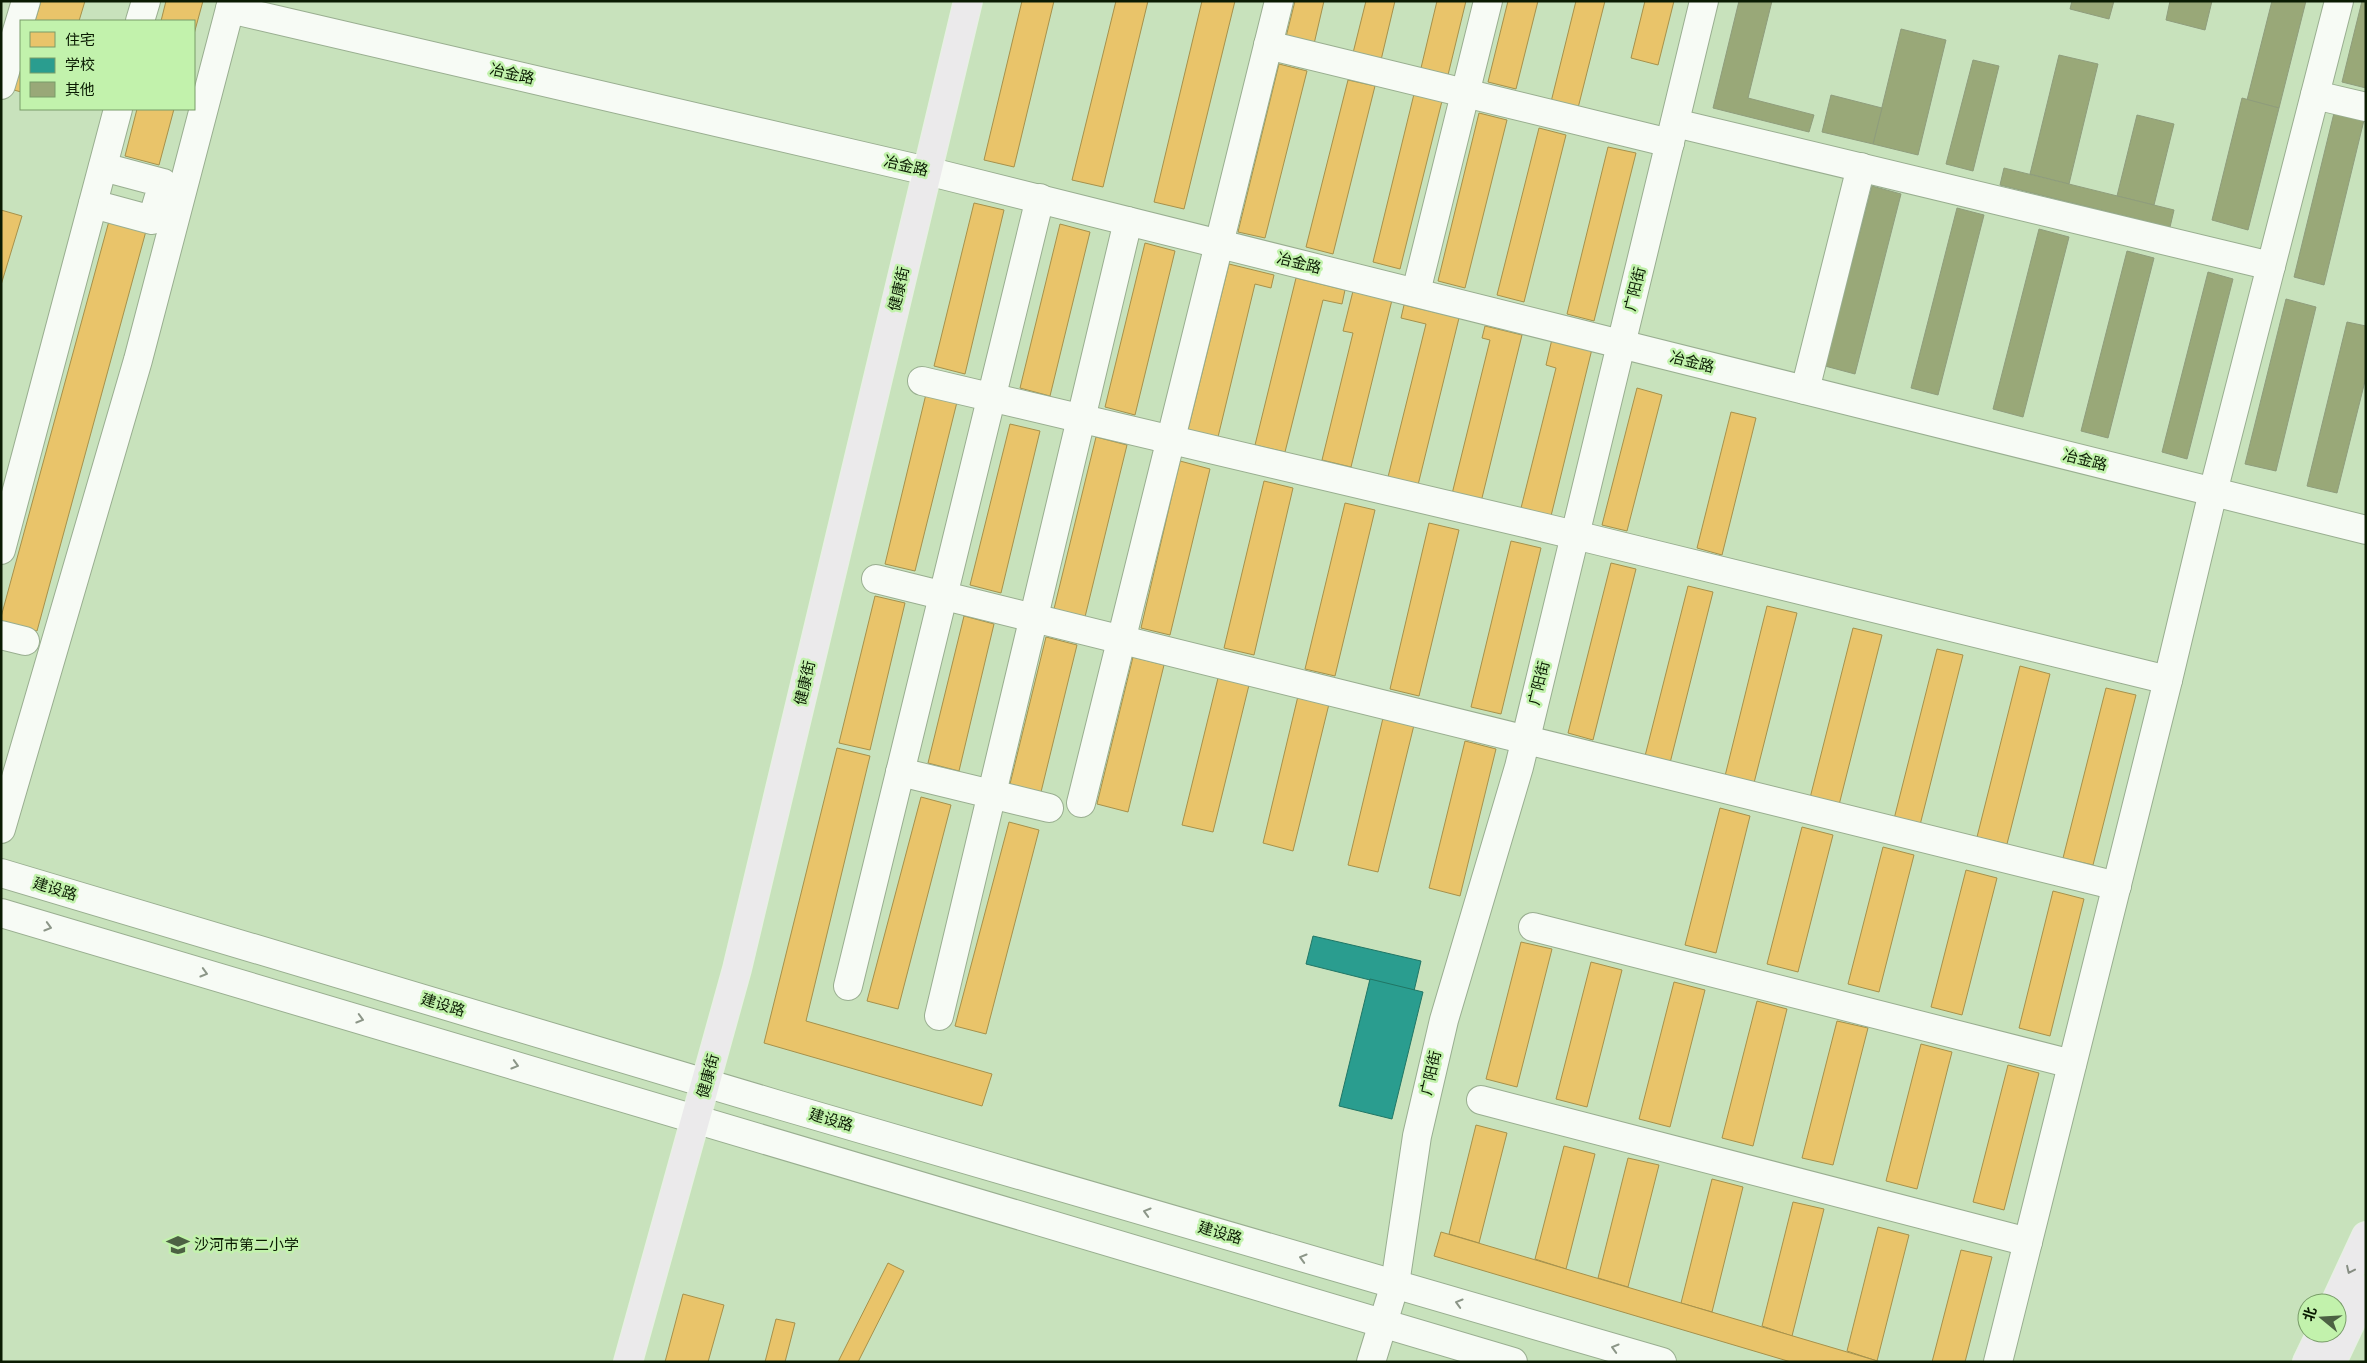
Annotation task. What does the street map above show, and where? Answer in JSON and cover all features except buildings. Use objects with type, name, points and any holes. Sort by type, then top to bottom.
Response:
[{"type":"main road","name":"健康街","points":[[628,1362],[740,960],[968,1]]},
{"type":"main road","points":[[2339,1293],[2366,1236]]},
{"type":"main road","points":[[2332,1362],[2366,1290]]},
{"type":"main road","points":[[2307,1362],[2316,1343]]},
{"type":"street","points":[[20,20],[26,1]]},
{"type":"street","points":[[140,20],[146,1]]},
{"type":"street","points":[[1081,803],[1279,1]]},
{"type":"street","points":[[1416,292],[1488,1]]},
{"type":"street","name":"广阳街","points":[[1371,1362],[1395,1284],[1417,1136],[1434,1062],[1526,739],[1704,1]]},
{"type":"street","points":[[1998,1362],[2213,492],[2338,1]]},
{"type":"street","points":[[1,829],[138,360],[168,204],[231,5]]},
{"type":"street","name":"冶金路","points":[[231,5],[927,170],[2366,530]]},
{"type":"street","points":[[1,85],[20,21]]},
{"type":"street","points":[[1268,45],[1465,93],[1861,167],[2271,266]]},
{"type":"street","points":[[2315,94],[2366,107]]},
{"type":"street","points":[[1,550],[118,110]]},
{"type":"street","points":[[103,167],[163,183],[168,204]]},
{"type":"street","points":[[1805,390],[1861,167]]},
{"type":"street","points":[[848,986],[1040,198]]},
{"type":"street","points":[[93,204],[152,220],[168,204]]},
{"type":"street","points":[[939,1016],[1128,221]]},
{"type":"street","points":[[922,382],[1575,535],[2168,680]]},
{"type":"street","points":[[876,579],[2117,886]]},
{"type":"street","points":[[900,772],[1050,808]]},
{"type":"street","name":"建设路","points":[[1,873],[706,1083],[1662,1362]]},
{"type":"street","points":[[1,913],[1513,1362]]},
{"type":"street","points":[[1533,928],[2072,1064]]},
{"type":"street","points":[[1481,1100],[2028,1242]]},
{"type":"place","name":"沙河市第二小学","points":[[178,1245]]}]
